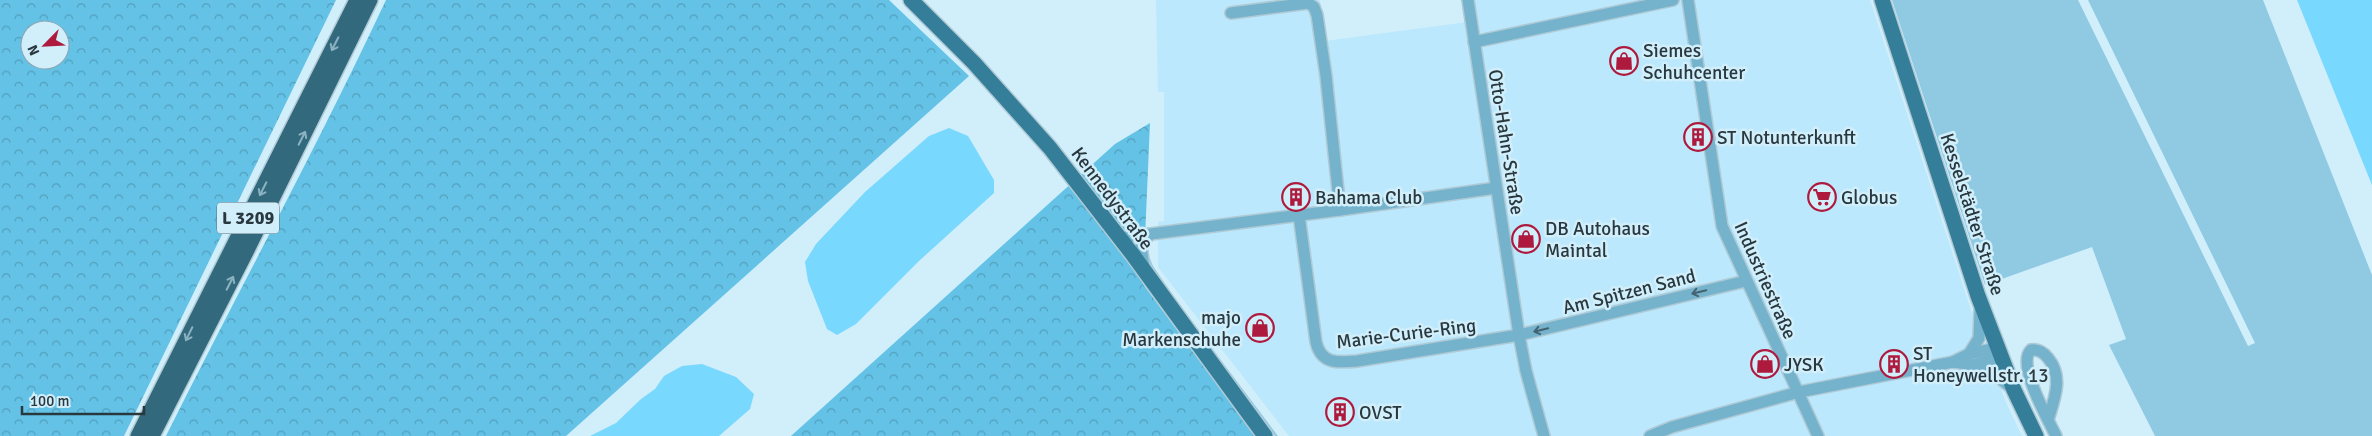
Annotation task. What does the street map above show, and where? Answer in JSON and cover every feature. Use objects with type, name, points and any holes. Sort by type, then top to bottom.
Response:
[{"type":"highway","name":"L 3209","points":[[138,436],[357,0]]},
{"type":"highway","name":"L 3209","points":[[152,436],[246,252],[370,0]]},
{"type":"main road","name":"Kennedystraße","points":[[911,0],[957,44],[1021,114],[1146,274],[1265,436]]},
{"type":"main road","name":"Kesselstädter Straße","points":[[1882,0],[1978,296],[2014,390],[2036,436]]},
{"type":"street","name":"Otto-Hahn-Straße","points":[[1468,0],[1519,335],[1526,371],[1544,436]]},
{"type":"street","points":[[1474,42],[1673,0]]},
{"type":"street","name":"Industriestraße","points":[[1688,0],[1720,221],[1818,436]]},
{"type":"street","points":[[1231,13],[1308,3],[1314,7],[1317,15],[1326,76],[1340,210]]},
{"type":"street","points":[[1118,238],[1496,188]]},
{"type":"street","name":"Marie-Curie-Ring","points":[[1299,215],[1316,342],[1319,353],[1327,360],[1339,363],[1519,335]]},
{"type":"street","points":[[1146,274],[1141,246],[1149,234]]},
{"type":"street","name":"Am Spitzen Sand","points":[[1519,335],[1746,281]]},
{"type":"street","points":[[1971,360],[1979,338],[1981,322],[1978,296]]},
{"type":"street","points":[[2048,420],[2057,388],[2057,375],[2054,366],[2046,356],[2031,350],[2026,362],[2028,372],[2048,420],[2056,436]]},
{"type":"street","points":[[1650,436],[1672,427],[1799,392],[1971,360],[1999,352]]},
{"type":"street","points":[[1971,360],[1997,376],[2014,390]]},
{"type":"shaded area","points":[[1156,0],[1320,0],[1325,41],[1475,21],[1472,0],[1870,0],[1970,307],[2007,405],[2022,436],[1289,436],[1158,267],[1158,222],[1164,221],[1164,92],[1158,92]]},
{"type":"shaded area","points":[[1892,0],[2078,0],[2248,346],[2255,343],[2088,0],[2263,0],[2372,275],[2372,436],[2155,436],[2109,345],[2126,339],[2092,247],[1985,285]]},
{"type":"shaded area","points":[[2297,0],[2372,0],[2372,185]]},
{"type":"shaded area","points":[[949,128],[968,136],[994,180],[994,193],[919,261],[856,324],[837,335],[827,329],[808,281],[805,262],[816,244],[865,192],[929,136]]},
{"type":"shaded area","points":[[1147,251],[1153,266],[1180,306],[1278,436],[1275,436],[1176,305],[1151,265]]},
{"type":"shaded area","points":[[702,364],[736,377],[754,394],[750,409],[719,436],[590,436],[616,423],[641,399],[655,389],[664,376],[682,366]]},
{"type":"green space","points":[[0,0],[336,0],[124,436],[0,436]]},
{"type":"green space","points":[[386,0],[889,0],[969,76],[566,436],[166,436],[360,55]]},
{"type":"green space","points":[[1150,123],[1143,284],[1255,436],[791,436],[1115,144]]},
{"type":"place","name":"Siemes Schuhcenter","points":[[1624,61]]},
{"type":"place","name":"ST Notunterkunft","points":[[1698,137]]},
{"type":"place","name":"Bahama Club","points":[[1296,197]]},
{"type":"place","name":"Globus","points":[[1822,197]]},
{"type":"place","name":"DB Autohaus Maintal","points":[[1526,239]]},
{"type":"place","name":"majo Markenschuhe","points":[[1260,328]]},
{"type":"place","name":"JYSK","points":[[1765,364]]},
{"type":"place","name":"ST Honeywellstr. 13","points":[[1894,364]]},
{"type":"place","name":"OVST","points":[[1340,412]]}]
